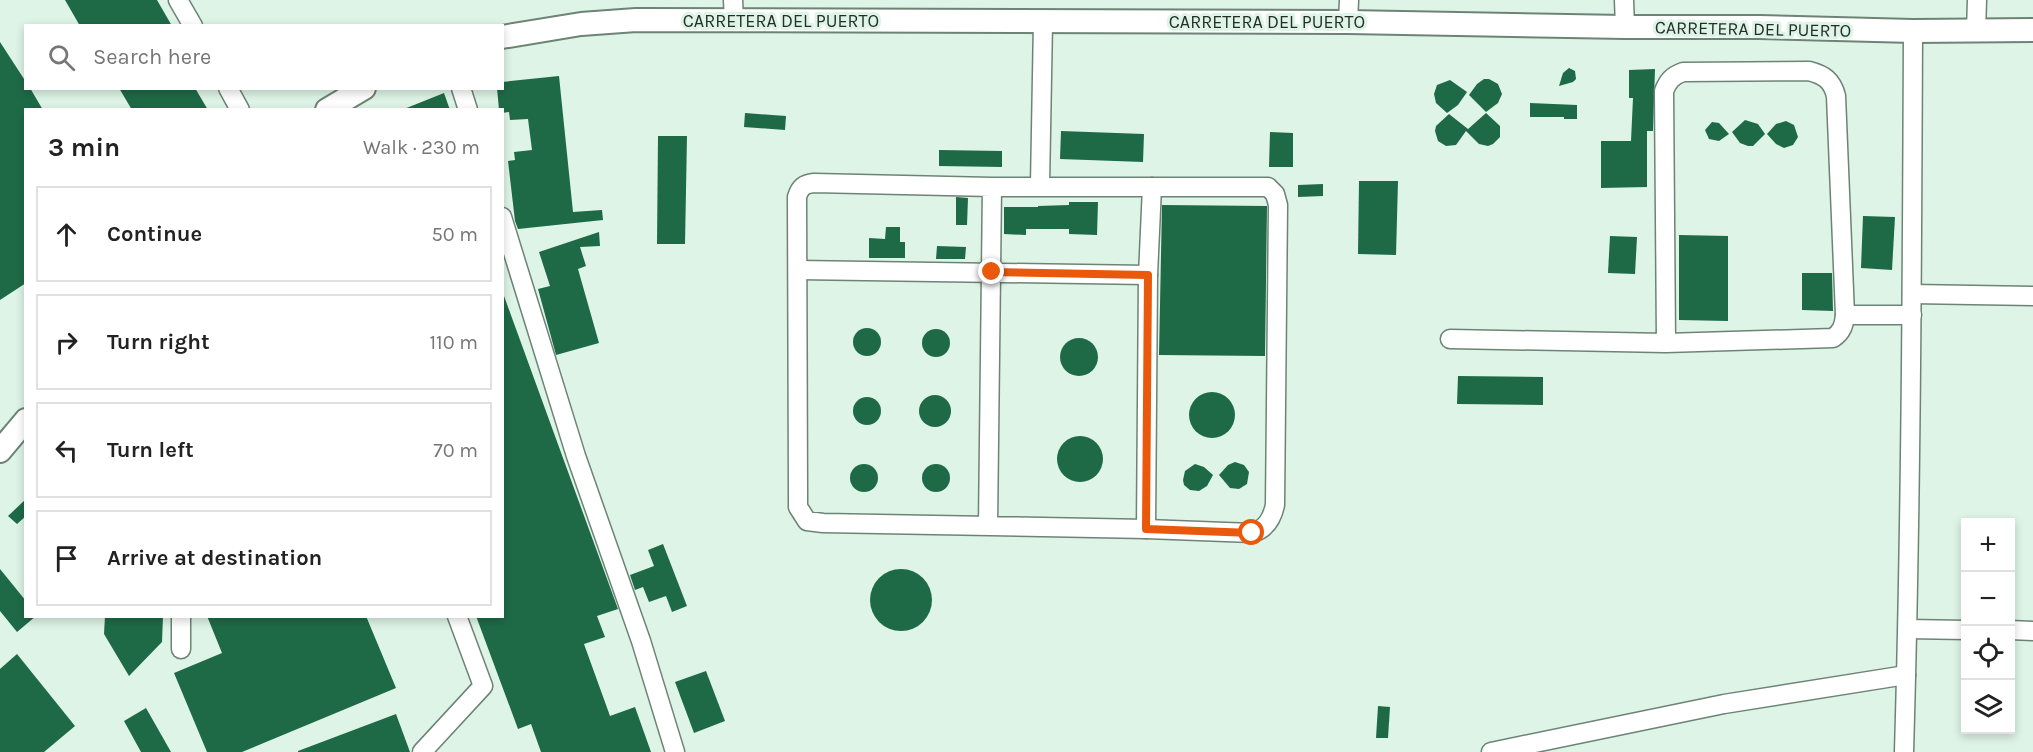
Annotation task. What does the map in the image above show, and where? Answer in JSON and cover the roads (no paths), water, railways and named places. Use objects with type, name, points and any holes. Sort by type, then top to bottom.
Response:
[{"type":"main road","name":"CARRETERA DEL PUERTO","points":[[504,37],[533,30],[603,22],[734,11],[1043,22],[1348,11],[1625,27],[1759,27],[1913,31],[2033,30]]},
{"type":"main road","points":[[330,108],[361,90]]},
{"type":"main road","points":[[0,451],[24,422]]},
{"type":"lane","points":[[178,0],[192,24]]},
{"type":"lane","points":[[1624,0],[1625,27]]},
{"type":"lane","points":[[1976,31],[1977,0]]},
{"type":"lane","points":[[1040,185],[1043,22]]},
{"type":"lane","points":[[1904,752],[1912,315],[1913,31]]},
{"type":"lane","points":[[1450,339],[1666,343],[1833,338],[1839,334],[1845,315],[1836,96],[1833,83],[1822,75],[1809,71],[1683,72],[1674,76],[1667,83],[1664,91],[1666,343]]},
{"type":"lane","points":[[229,90],[239,108]]},
{"type":"lane","points":[[462,90],[467,108]]},
{"type":"lane","points":[[805,184],[1040,185],[1268,187],[1275,194],[1278,205],[1275,506],[1272,517],[1262,530],[1252,533],[807,521],[798,507],[797,197],[800,188],[805,184]]},
{"type":"lane","points":[[988,526],[992,186]]},
{"type":"lane","points":[[1146,529],[1148,275],[1152,187]]},
{"type":"lane","points":[[504,223],[576,456],[640,641],[675,752]]},
{"type":"lane","points":[[798,270],[1148,275]]},
{"type":"lane","points":[[1912,294],[2033,296]]},
{"type":"lane","points":[[1845,315],[1912,315]]},
{"type":"lane","points":[[181,618],[181,649]]},
{"type":"lane","points":[[422,752],[483,686],[458,618]]},
{"type":"lane","points":[[1908,629],[1961,630]]},
{"type":"lane","points":[[2015,630],[2033,631]]},
{"type":"lane","points":[[1491,752],[1724,704],[1906,675]]}]
